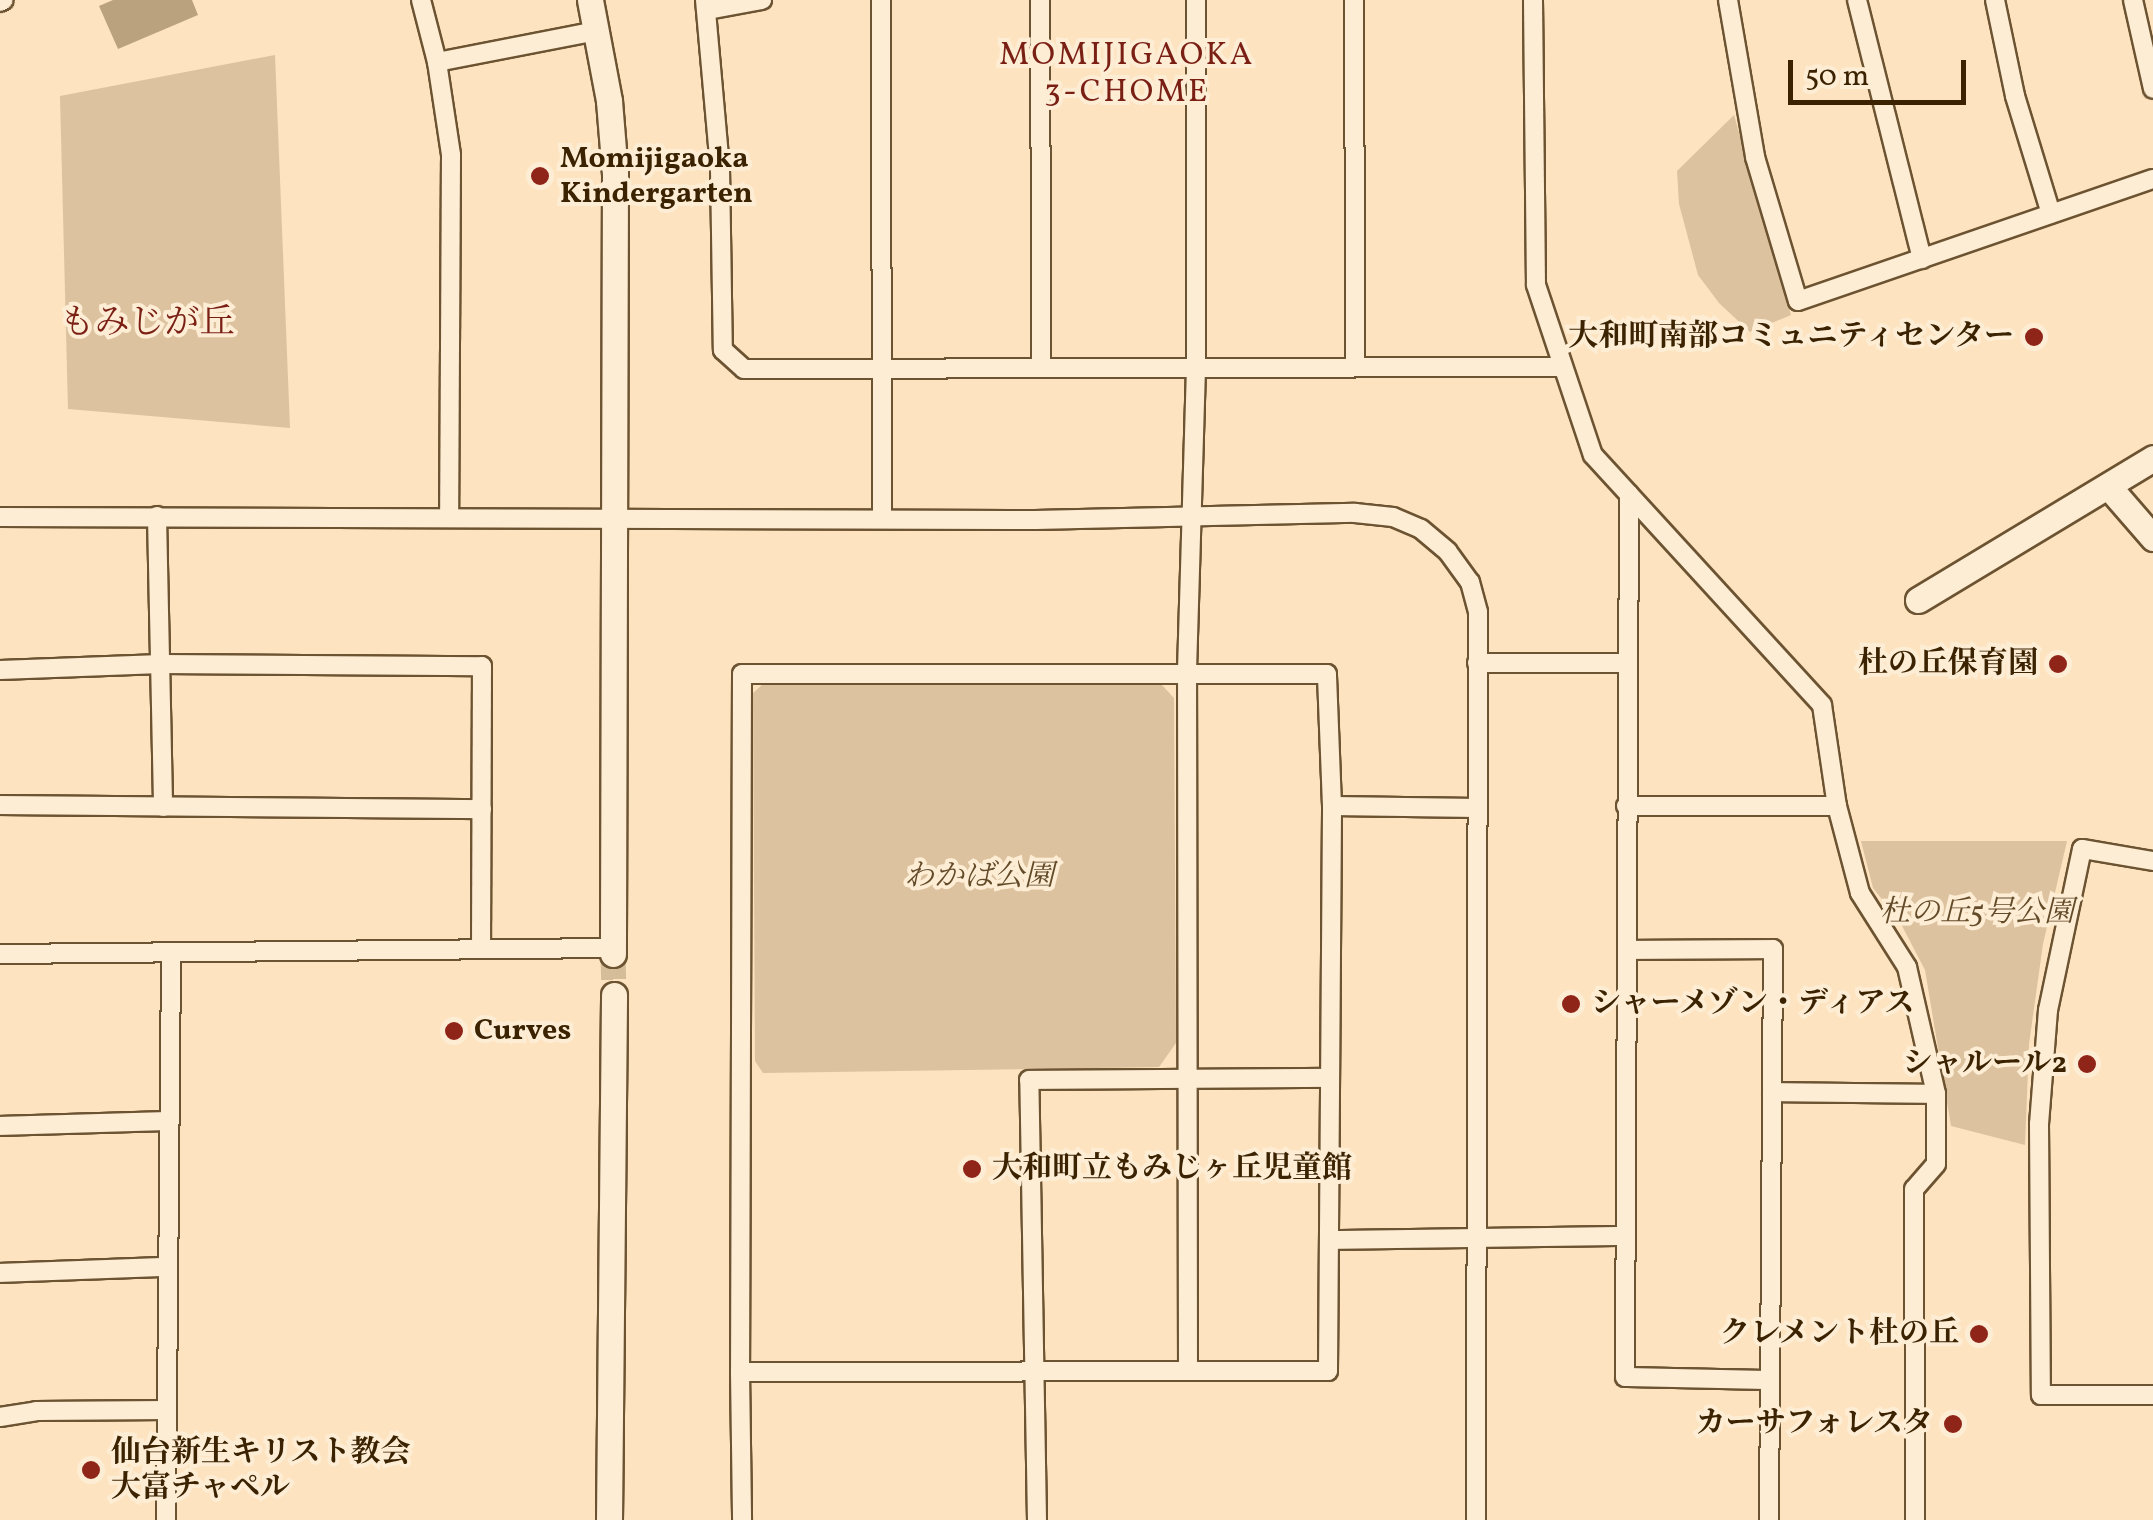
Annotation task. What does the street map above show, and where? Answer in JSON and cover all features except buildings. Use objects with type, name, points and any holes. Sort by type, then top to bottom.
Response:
[{"type":"street","points":[[420,0],[437,62],[450,156],[449,516]]},
{"type":"street","points":[[0,954],[481,948],[612,951],[616,174],[590,0]]},
{"type":"street","points":[[762,0],[706,5],[720,169],[723,350],[744,369],[1560,366]]},
{"type":"street","points":[[881,0],[882,518]]},
{"type":"street","points":[[1040,0],[1041,366]]},
{"type":"street","points":[[1188,1368],[1187,672],[1196,368],[1196,0]]},
{"type":"street","points":[[1354,0],[1355,366]]},
{"type":"street","points":[[1533,0],[1536,285],[1592,455],[1822,705],[1837,806],[1860,893],[1907,967],[1936,1094],[1936,1164],[1914,1188],[1915,1520]]},
{"type":"street","points":[[1728,0],[1755,157],[1798,301],[2153,179]]},
{"type":"street","points":[[1857,0],[1922,259]]},
{"type":"street","points":[[1995,0],[2015,96],[2051,214]]},
{"type":"street","points":[[2133,0],[2153,89]]},
{"type":"street","points":[[437,62],[596,31]]},
{"type":"street","points":[[1918,600],[2153,458]]},
{"type":"street","points":[[2108,486],[2153,538]]},
{"type":"street","points":[[1629,494],[1625,664],[1626,1377],[1769,1380]]},
{"type":"street","points":[[0,517],[1190,518],[1356,513],[1394,517],[1421,529],[1448,552],[1470,582],[1478,612],[1476,1520]]},
{"type":"street","points":[[158,516],[163,807]]},
{"type":"street","points":[[1477,662],[1625,664]]},
{"type":"street","points":[[0,670],[161,664],[482,666],[481,948]]},
{"type":"street","points":[[740,1372],[1328,1370],[1332,1240],[1332,806],[1327,674],[742,674],[740,1372],[742,1520]]},
{"type":"street","points":[[0,805],[482,810]]},
{"type":"street","points":[[1332,806],[1478,808]]},
{"type":"street","points":[[1626,806],[1837,806]]},
{"type":"street","points":[[2153,861],[2082,849],[2048,1010],[2039,1124],[2042,1395],[2153,1395]]},
{"type":"street","points":[[1628,950],[1774,949],[1770,1520]]},
{"type":"street","points":[[166,1520],[170,954]]},
{"type":"street","points":[[609,1520],[614,996]]},
{"type":"street","points":[[1038,1520],[1028,1080],[1330,1078]]},
{"type":"street","points":[[1772,1092],[1936,1094]]},
{"type":"street","points":[[0,1126],[167,1121]]},
{"type":"street","points":[[1332,1240],[1626,1236]]},
{"type":"street","points":[[0,1273],[166,1267]]},
{"type":"street","points":[[0,1417],[36,1411],[166,1410]]},
{"type":"green space","points":[[275,55],[290,428],[68,409],[60,96]]},
{"type":"green space","points":[[1734,115],[1791,315],[1750,332],[1719,303],[1698,275],[1679,204],[1677,171]]},
{"type":"green space","name":"わかば公園","points":[[763,684],[1161,684],[1174,698],[1176,1043],[1159,1067],[763,1073],[755,1061],[753,693]]},
{"type":"green space","name":"杜の丘5号公園","points":[[1861,841],[2067,841],[2043,944],[2029,1044],[2025,1145],[1951,1126],[1925,970],[1900,922],[1873,888]]},
{"type":"shaded area","points":[[113,0],[192,0],[198,15],[118,49],[99,6]]},
{"type":"tunnel","points":[[613,954],[614,995]]},
{"type":"place","name":"Momijigaoka Kindergarten","points":[[540,176]]},
{"type":"place","name":"大和町南部コミュニティセンター","points":[[2034,337]]},
{"type":"place","name":"杜の丘保育園","points":[[2058,664]]},
{"type":"place","name":"シャーメゾン・ディアス","points":[[1571,1004]]},
{"type":"place","name":"Curves","points":[[454,1031]]},
{"type":"place","name":"シャルール2","points":[[2087,1064]]},
{"type":"place","name":"大和町立もみじヶ丘児童館","points":[[972,1169]]},
{"type":"place","name":"クレメント杜の丘","points":[[1979,1334]]},
{"type":"place","name":"カーサフォレスタ","points":[[1953,1424]]},
{"type":"place","name":"仙台新生キリスト教会 大富チャペル","points":[[91,1470]]},
{"type":"district","name":"MOMIJIGAOKA 3-CHOME","points":[[1127,76]]},
{"type":"district","name":"もみじが丘","points":[[147,324]]}]
